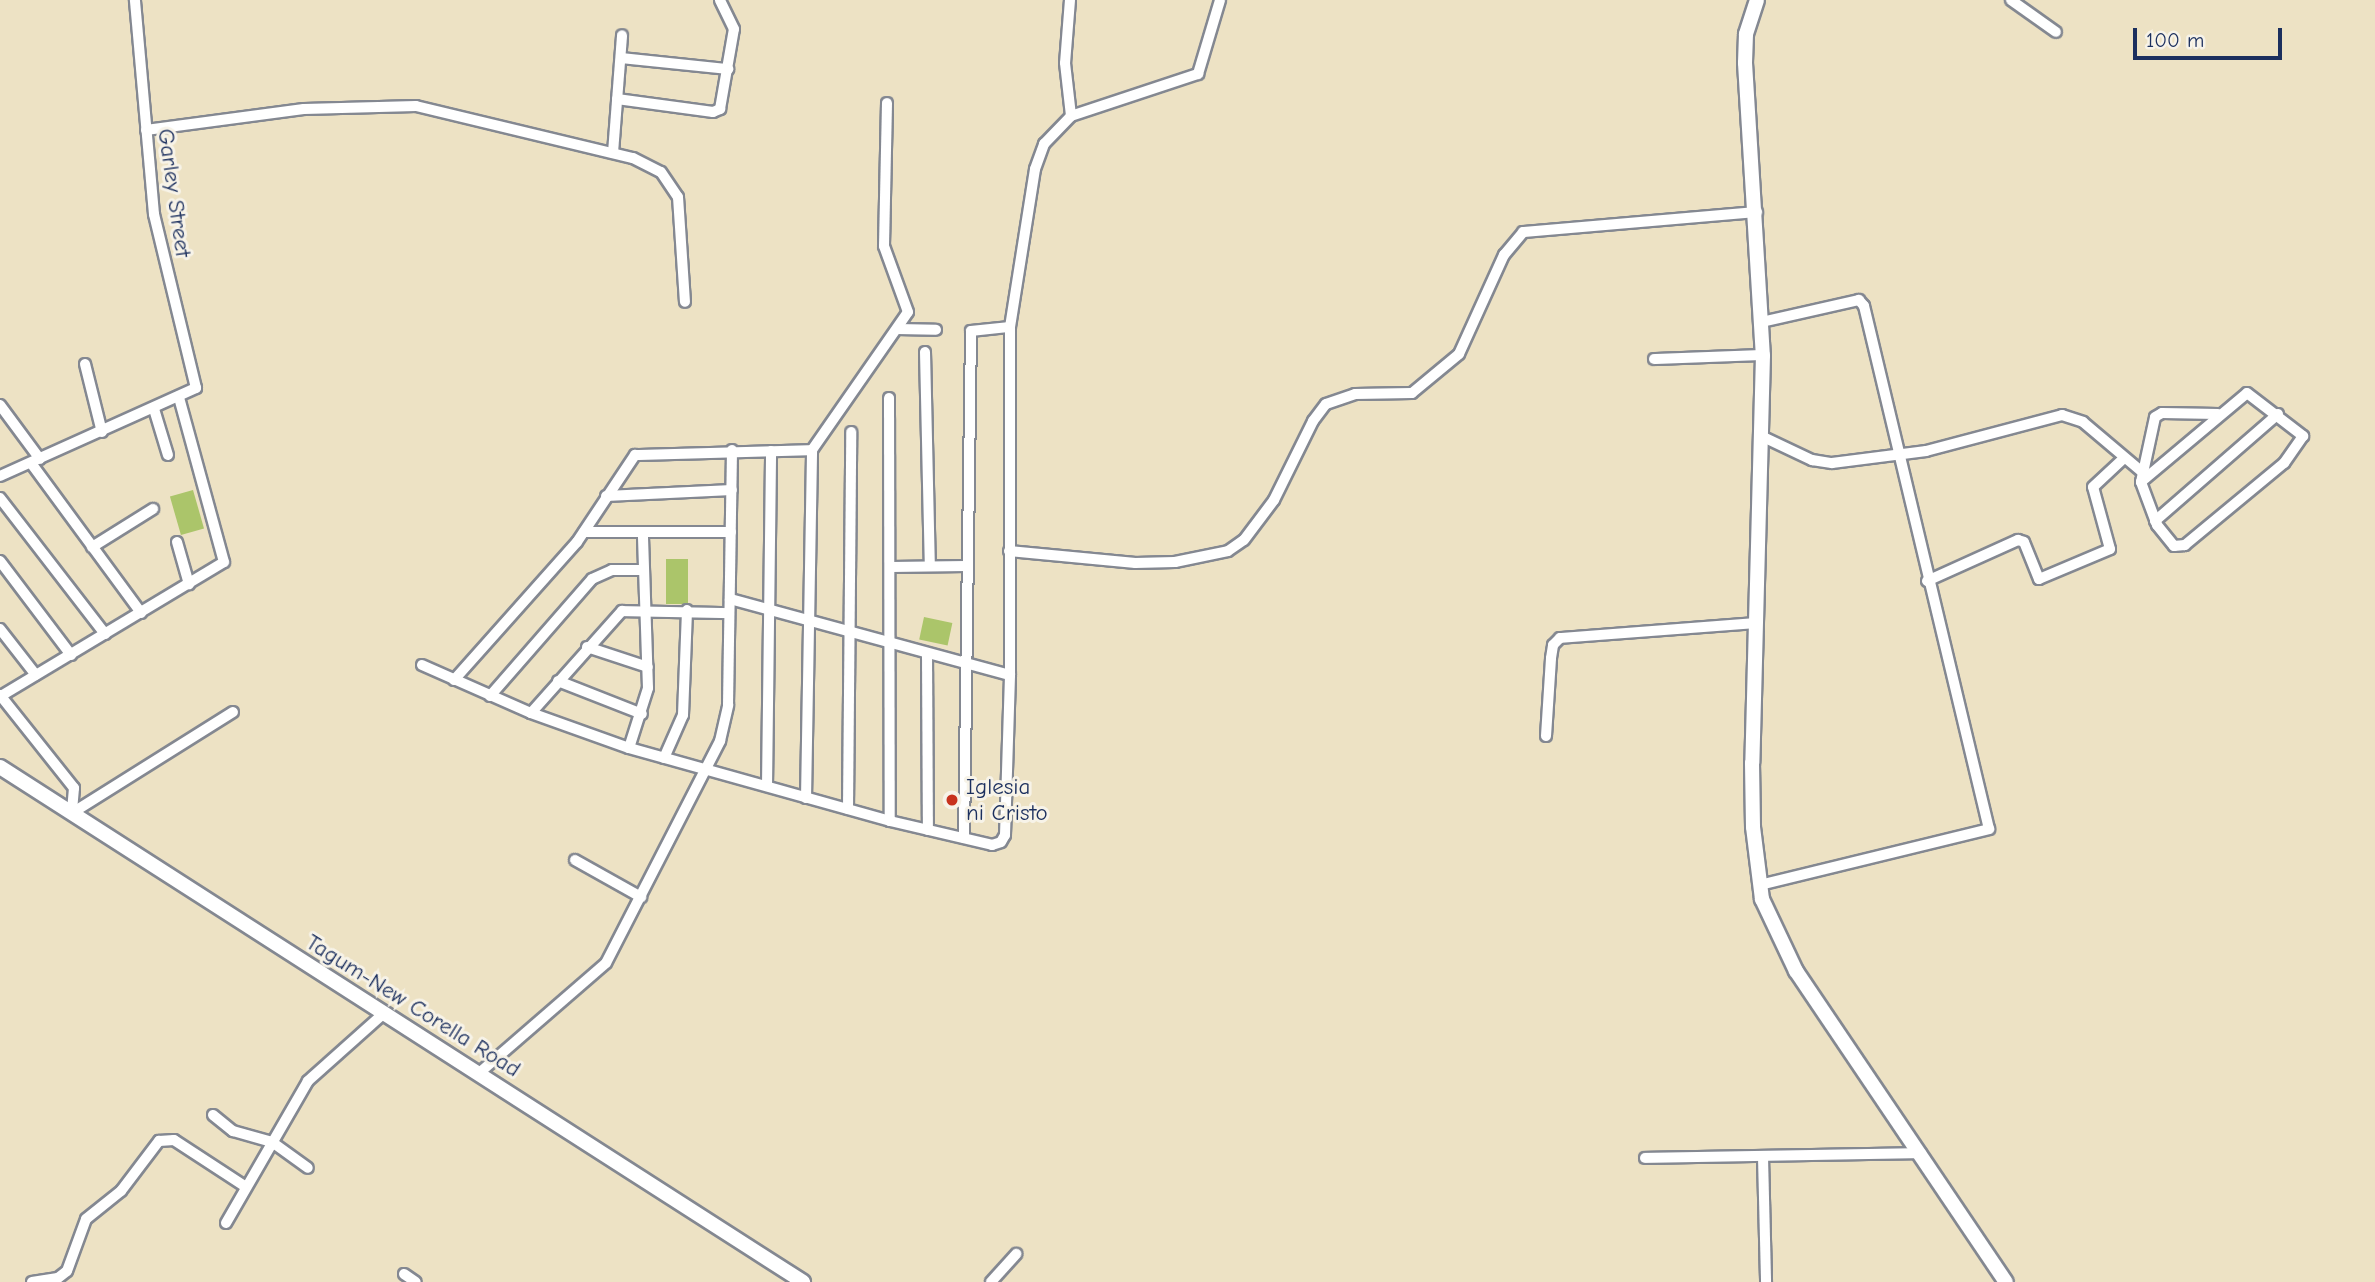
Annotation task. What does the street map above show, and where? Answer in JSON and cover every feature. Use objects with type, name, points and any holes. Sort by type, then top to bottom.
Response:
[{"type":"street","name":"Garley Street","points":[[135,0],[158,237],[196,388],[179,397]]},
{"type":"street","points":[[618,99],[716,111],[723,106],[733,24],[720,0]]},
{"type":"street","points":[[1070,0],[1065,63],[1071,116]]},
{"type":"street","points":[[422,666],[531,713],[629,748],[890,821],[992,845],[1004,839],[1010,676],[1010,327],[1035,169],[1044,144],[1071,116],[1198,74],[1220,0]]},
{"type":"street","points":[[1757,0],[1746,34],[1745,63],[1757,212],[1763,355],[1754,623],[1753,814],[1760,885],[1768,920],[1796,971],[1922,1153],[2006,1282]]},
{"type":"street","points":[[2011,0],[2056,32]]},
{"type":"street","points":[[613,153],[622,34]]},
{"type":"street","points":[[621,58],[728,69]]},
{"type":"street","points":[[806,798],[812,450],[908,312],[884,246],[887,103]]},
{"type":"street","points":[[146,130],[304,109],[416,106],[613,153],[661,172],[678,197],[685,302]]},
{"type":"street","points":[[1009,551],[1135,563],[1175,562],[1228,551],[1244,540],[1274,500],[1312,421],[1326,404],[1355,394],[1412,393],[1459,354],[1504,255],[1523,232],[1757,212]]},
{"type":"street","points":[[1760,885],[1989,831],[1927,581],[1902,454],[1861,302],[1761,322]]},
{"type":"street","points":[[964,838],[971,331],[1010,327]]},
{"type":"street","points":[[897,329],[936,330]]},
{"type":"street","points":[[925,352],[930,566]]},
{"type":"street","points":[[1654,359],[1763,355]]},
{"type":"street","points":[[85,364],[102,432]]},
{"type":"street","points":[[2141,482],[2218,414],[2247,393],[2278,414],[2303,436],[2284,463],[2185,545],[2167,541],[2155,521],[2141,482],[2141,471],[2157,415],[2218,414]]},
{"type":"street","points":[[0,475],[179,397],[224,562],[1,695],[74,788],[72,813]]},
{"type":"street","points":[[889,398],[890,821]]},
{"type":"street","points":[[0,405],[92,547],[141,613]]},
{"type":"street","points":[[154,409],[168,455]]},
{"type":"street","points":[[2155,521],[2278,414]]},
{"type":"street","points":[[1759,435],[1822,464],[1902,454],[2062,415],[2083,422],[2141,471]]},
{"type":"street","points":[[848,809],[851,432]]},
{"type":"street","points":[[454,680],[584,532],[635,455],[732,450],[812,450]]},
{"type":"street","points":[[478,1074],[598,972],[641,897],[707,769],[726,722],[732,450]]},
{"type":"street","points":[[767,786],[771,451]]},
{"type":"street","points":[[1927,581],[2018,540],[2024,542],[2039,579],[2110,549],[2093,487],[2124,458]]},
{"type":"street","points":[[606,496],[732,490]]},
{"type":"street","points":[[0,498],[105,634]]},
{"type":"street","points":[[92,547],[153,509]]},
{"type":"street","points":[[584,532],[731,532]]},
{"type":"street","points":[[629,748],[642,715],[648,667],[648,610],[643,534]]},
{"type":"street","points":[[177,542],[189,584]]},
{"type":"street","points":[[0,561],[71,654]]},
{"type":"street","points":[[891,567],[966,566]]},
{"type":"street","points":[[490,696],[592,579],[612,570],[644,570]]},
{"type":"street","points":[[730,599],[1010,676]]},
{"type":"street","points":[[531,713],[617,614],[648,610],[729,612]]},
{"type":"street","points":[[664,758],[682,715],[687,610]]},
{"type":"street","points":[[1546,736],[1551,658],[1553,645],[1560,638],[1754,623]]},
{"type":"street","points":[[0,629],[36,675]]},
{"type":"street","points":[[587,647],[648,667]]},
{"type":"street","points":[[927,653],[928,830]]},
{"type":"street","points":[[558,681],[642,715]]},
{"type":"street","points":[[72,813],[233,712]]},
{"type":"street","name":"Tagum-New Corella Road","points":[[0,767],[803,1282]]},
{"type":"street","points":[[575,860],[641,897]]},
{"type":"street","points":[[226,1223],[315,1073],[384,1013]]},
{"type":"street","points":[[213,1115],[233,1131],[272,1142],[308,1168]]},
{"type":"street","points":[[32,1282],[58,1278],[67,1271],[86,1219],[121,1191],[159,1142],[174,1140],[246,1187]]},
{"type":"street","points":[[1645,1158],[1922,1153]]},
{"type":"street","points":[[1763,1157],[1766,1282]]},
{"type":"street","points":[[991,1282],[1016,1254]]},
{"type":"street","points":[[404,1274],[416,1282]]},
{"type":"green space","points":[[193,490],[204,528],[181,535],[170,497]]},
{"type":"green space","points":[[666,559],[688,559],[688,604],[666,604]]},
{"type":"green space","points":[[924,617],[952,623],[948,646],[919,639]]},
{"type":"place","name":"Iglesia ni Cristo","points":[[952,800]]}]
